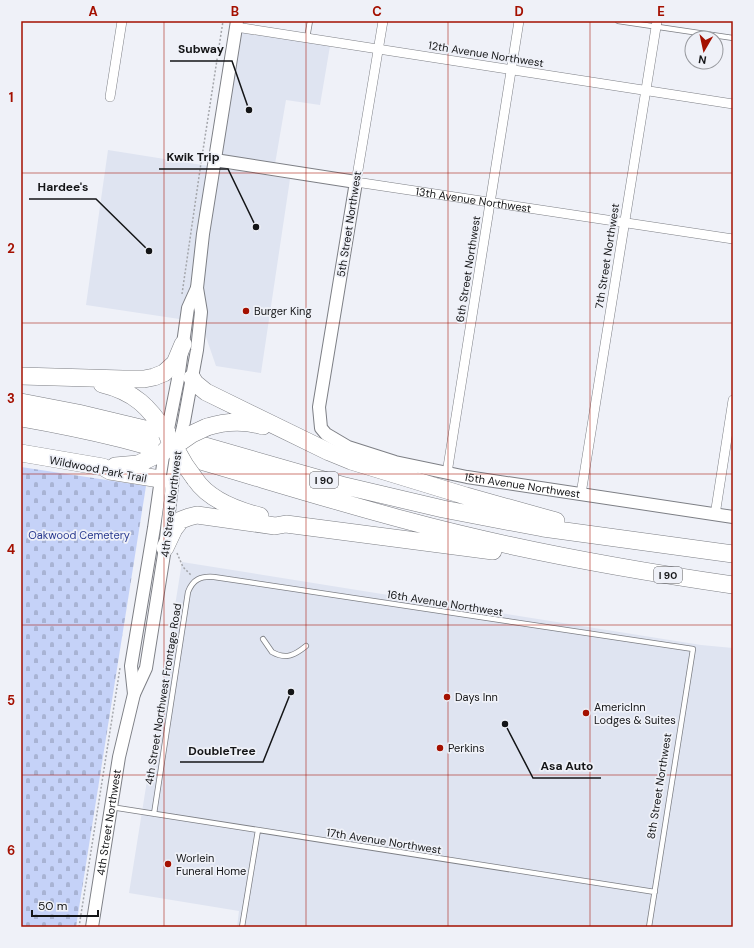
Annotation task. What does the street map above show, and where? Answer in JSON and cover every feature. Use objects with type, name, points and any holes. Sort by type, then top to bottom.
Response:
[{"type":"highway","points":[[21,376],[123,379],[154,377],[164,373],[175,363],[183,344]]},
{"type":"highway","points":[[73,378],[120,389],[140,401],[151,410],[172,446],[205,491],[223,503],[245,512],[286,524],[603,564]]},
{"type":"highway","points":[[192,378],[206,392],[329,452],[368,466],[466,496],[632,540]]},
{"type":"highway","name":"I 90","points":[[21,402],[78,413],[149,430],[342,485],[422,505],[510,523],[733,554]]},
{"type":"highway","name":"I 90","points":[[21,418],[142,444],[407,521],[544,553],[733,585]]},
{"type":"highway","points":[[21,453],[102,467],[138,464],[206,427],[230,422],[245,422],[265,426],[292,440],[304,440]]},
{"type":"highway","points":[[102,467],[110,471],[172,446]]},
{"type":"highway","points":[[165,548],[174,529],[181,520],[197,515],[274,526],[286,524]]},
{"type":"street","points":[[110,96],[120,21]]},
{"type":"street","name":"5th Street Northwest","points":[[321,428],[320,407],[383,21]]},
{"type":"street","name":"6th Street Northwest","points":[[446,473],[520,21]]},
{"type":"street","name":"12th Avenue Northwest","points":[[236,24],[307,38],[733,104]]},
{"type":"street","name":"4th Street Northwest","points":[[134,694],[131,666],[154,528],[172,446],[192,378],[201,312],[197,288],[203,234],[236,24]]},
{"type":"street","name":"7th Street Northwest","points":[[581,494],[657,24]]},
{"type":"street","name":"13th Avenue Northwest","points":[[215,160],[733,239]]},
{"type":"street","name":"4th Street Northwest","points":[[92,927],[119,757],[134,694],[146,668],[165,548],[178,379],[188,308],[197,288]]},
{"type":"street","points":[[714,514],[733,400]]},
{"type":"street","name":"15th Avenue Northwest","points":[[321,428],[326,434],[348,447],[394,462],[446,473],[733,517]]},
{"type":"lane","points":[[307,38],[310,21]]},
{"type":"lane","points":[[618,21],[657,24],[733,38]]},
{"type":"lane","name":"16th Avenue Northwest","points":[[196,580],[201,578],[214,578],[693,649]]},
{"type":"lane","name":"4th Street Northwest Frontage Road","points":[[154,814],[188,592],[192,583],[196,580]]},
{"type":"lane","points":[[263,639],[269,649],[275,654],[292,656],[306,646]]},
{"type":"lane","name":"8th Street Northwest","points":[[649,927],[693,649]]},
{"type":"lane","name":"17th Avenue Northwest","points":[[111,807],[655,892]]},
{"type":"lane","points":[[242,927],[258,830]]},
{"type":"path","points":[[182,295],[223,21]]},
{"type":"path","points":[[79,927],[121,664]]},
{"type":"shaded area","points":[[241,31],[330,46],[320,105],[286,100],[275,164],[220,155]]},
{"type":"shaded area","points":[[108,150],[290,179],[261,373],[216,366],[205,334],[206,323],[86,305]]},
{"type":"shaded area","points":[[182,562],[701,645],[733,648],[733,927],[237,927],[239,911],[129,893]]},
{"type":"green space","name":"Oakwood Cemetery","points":[[21,467],[146,486],[76,927],[21,927]]},
{"type":"place","name":"Subway","points":[[249,110]]},
{"type":"place","name":"Kwik Trip","points":[[256,227]]},
{"type":"place","name":"Hardee's","points":[[149,251]]},
{"type":"place","name":"Burger King","points":[[246,311]]},
{"type":"place","name":"DoubleTree","points":[[291,692]]},
{"type":"place","name":"Days Inn","points":[[447,697]]},
{"type":"place","name":"AmericInn Lodges & Suites","points":[[586,713]]},
{"type":"place","name":"Asa Auto","points":[[505,724]]},
{"type":"place","name":"Perkins","points":[[440,748]]},
{"type":"place","name":"Worlein Funeral Home","points":[[168,864]]}]
